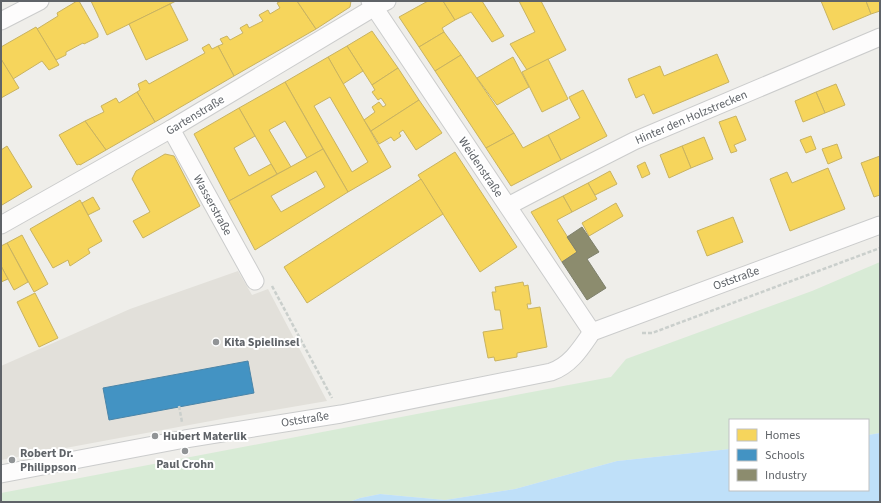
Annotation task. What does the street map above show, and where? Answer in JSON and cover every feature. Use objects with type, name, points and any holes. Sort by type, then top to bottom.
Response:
[{"type":"street","points":[[1,21],[40,1]]},
{"type":"street","name":"Gartenstraße","points":[[1,225],[171,129],[377,3]]},
{"type":"street","name":"Weidenstraße","points":[[377,3],[508,206],[592,332]]},
{"type":"street","name":"Hinter den Holzstrecken","points":[[508,206],[571,172],[634,141],[880,37]]},
{"type":"street","name":"Wasserstraße","points":[[171,129],[255,281]]},
{"type":"street","name":"Oststraße","points":[[1,474],[185,439],[341,414],[551,372],[565,365],[572,359],[592,332],[880,225]]},
{"type":"path","name":"Oststraße","points":[[637,333],[652,333],[880,248]]},
{"type":"path","points":[[255,281],[270,284],[341,414]]},
{"type":"shaded area","points":[[238,271],[252,295],[268,289],[327,401],[1,460],[1,366],[130,309]]},
{"type":"green space","points":[[880,262],[880,433],[869,435],[869,419],[729,419],[729,449],[617,461],[515,489],[445,500],[380,494],[349,502],[1,502],[1,493],[611,377],[626,359],[812,291]]},
{"type":"water","points":[[880,433],[880,502],[349,502],[380,494],[445,500],[515,489],[617,461],[729,449],[729,491],[869,491],[869,435]]},
{"type":"building: Homes","points":[[79,1],[98,34],[98,37],[66,52],[66,55],[56,60],[37,29],[58,16],[57,13]]},
{"type":"building: Homes","points":[[91,1],[176,1],[107,35]]},
{"type":"building: Homes","points":[[281,1],[297,1],[316,29],[234,76],[218,46],[223,44],[220,39],[227,36],[230,40],[243,33],[240,28],[247,24],[249,28],[263,21],[259,15],[268,10],[270,14],[280,8],[277,3]]},
{"type":"building: Homes","points":[[297,1],[351,1],[350,7],[316,29]]},
{"type":"building: Homes","points":[[428,1],[443,1],[455,20],[442,28],[444,32],[419,47],[399,17]]},
{"type":"building: Homes","points":[[443,1],[482,1],[504,36],[492,42],[471,12],[455,20]]},
{"type":"building: Homes","points":[[519,1],[541,1],[566,50],[527,70],[510,44],[535,32]]},
{"type":"building: Homes","points":[[821,1],[866,1],[871,14],[833,30]]},
{"type":"building: Homes","points":[[866,1],[880,1],[880,11],[871,14]]},
{"type":"building: Homes","points":[[170,4],[188,40],[146,60],[129,24]]},
{"type":"building: Homes","points":[[36,27],[59,65],[49,70],[42,61],[13,79],[1,59],[1,47]]},
{"type":"building: Homes","points":[[372,31],[398,68],[372,85],[347,46]]},
{"type":"building: Homes","points":[[444,32],[461,55],[435,71],[419,47]]},
{"type":"building: Homes","points":[[209,44],[212,49],[218,46],[234,76],[155,122],[137,92],[140,90],[138,84],[146,80],[149,84],[205,53],[202,48]]},
{"type":"building: Homes","points":[[347,46],[363,71],[343,84],[328,57]]},
{"type":"building: Homes","points":[[717,54],[729,82],[653,114],[644,94],[636,98],[628,79],[660,66],[664,76]]},
{"type":"building: Homes","points":[[461,55],[514,133],[486,148],[435,71]]},
{"type":"building: Homes","points":[[328,57],[391,167],[348,192],[285,82]],"holes":[[[330,97],[368,162],[352,172],[314,106]]]},
{"type":"building: Homes","points":[[513,57],[529,87],[497,105],[477,78]]},
{"type":"building: Homes","points":[[1,59],[19,88],[1,98]]},
{"type":"building: Homes","points":[[548,59],[568,99],[542,112],[522,72]]},
{"type":"building: Homes","points":[[398,68],[419,100],[371,131],[364,120],[375,112],[372,107],[379,102],[383,107],[386,105],[381,98],[378,100],[372,92],[375,90],[372,85]]},
{"type":"building: Homes","points":[[285,82],[323,149],[307,158],[285,121],[269,130],[291,167],[277,174],[239,108]]},
{"type":"building: Homes","points":[[836,84],[845,105],[825,113],[816,92]]},
{"type":"building: Homes","points":[[583,90],[607,136],[561,160],[548,135],[580,118],[569,97]]},
{"type":"building: Homes","points":[[137,92],[155,122],[106,150],[85,121],[104,112],[101,106],[116,98],[119,103]]},
{"type":"building: Homes","points":[[816,92],[825,113],[803,122],[795,101]]},
{"type":"building: Homes","points":[[419,100],[442,133],[416,150],[403,130],[399,133],[401,136],[394,141],[391,137],[379,144],[371,131]]},
{"type":"building: Homes","points":[[239,108],[255,136],[234,148],[249,176],[271,164],[277,174],[229,201],[194,134]]},
{"type":"building: Homes","points":[[736,116],[746,140],[734,145],[737,151],[731,153],[719,122]]},
{"type":"building: Homes","points":[[85,121],[106,150],[80,165],[77,165],[59,135]]},
{"type":"building: Homes","points":[[514,133],[523,148],[548,135],[561,160],[511,186],[486,148]]},
{"type":"building: Homes","points":[[811,136],[816,149],[806,153],[800,140]]},
{"type":"building: Homes","points":[[704,137],[713,159],[691,168],[682,146]]},
{"type":"building: Homes","points":[[837,144],[842,158],[828,164],[822,149]]},
{"type":"building: Homes","points":[[7,146],[32,187],[2,205],[1,150]]},
{"type":"building: Homes","points":[[682,146],[691,168],[669,178],[660,155]]},
{"type":"building: Homes","points":[[323,149],[348,192],[255,250],[229,201]],"holes":[[[316,171],[325,187],[281,212],[271,196]]]},
{"type":"building: Homes","points":[[455,152],[517,247],[480,272],[418,175]]},
{"type":"building: Homes","points":[[165,154],[174,156],[200,206],[143,238],[133,221],[150,212],[132,179],[136,171]]},
{"type":"building: Homes","points":[[880,156],[880,195],[874,197],[861,163]]},
{"type":"building: Homes","points":[[645,162],[650,174],[642,178],[637,166]]},
{"type":"building: Homes","points":[[828,168],[845,209],[790,231],[770,179],[787,172],[792,183]]},
{"type":"building: Homes","points":[[610,171],[617,184],[595,195],[588,183]]},
{"type":"building: Homes","points":[[421,179],[443,214],[307,303],[284,267]]},
{"type":"building: Homes","points":[[588,183],[597,199],[572,212],[563,196]]},
{"type":"building: Homes","points":[[563,196],[572,212],[557,220],[577,252],[562,262],[531,212]]},
{"type":"building: Homes","points":[[93,197],[100,209],[88,215],[82,203]]},
{"type":"building: Homes","points":[[80,200],[102,241],[88,249],[90,253],[70,266],[68,260],[53,268],[30,229]]},
{"type":"building: Homes","points":[[616,203],[623,216],[589,236],[582,223]]},
{"type":"building: Homes","points":[[733,217],[743,242],[707,256],[697,231]]},
{"type":"building: Homes","points":[[22,235],[48,284],[34,292],[7,243]]},
{"type":"building: Homes","points":[[7,243],[28,282],[14,290],[1,266],[1,246]]},
{"type":"building: Homes","points":[[1,266],[8,279],[1,282]]},
{"type":"building: Homes","points":[[523,282],[524,286],[528,285],[531,304],[527,304],[528,309],[540,307],[547,347],[517,353],[517,357],[495,361],[494,357],[488,358],[483,332],[503,329],[500,310],[495,310],[492,292],[496,292],[495,287]]},
{"type":"building: Homes","points":[[35,293],[58,338],[39,347],[17,302]]},
{"type":"building: Schools","points":[[248,361],[254,393],[109,420],[103,388]]},
{"type":"building: Industry","points":[[582,227],[599,252],[587,259],[606,288],[587,300],[562,262],[577,252],[567,237]]},
{"type":"place","name":"Kita Spielinsel","points":[[216,342]]},
{"type":"place","name":"Hubert Materlik","points":[[155,436]]},
{"type":"place","name":"Paul Crohn","points":[[185,451]]},
{"type":"place","name":"Robert Dr. Philippson","points":[[12,460]]}]
